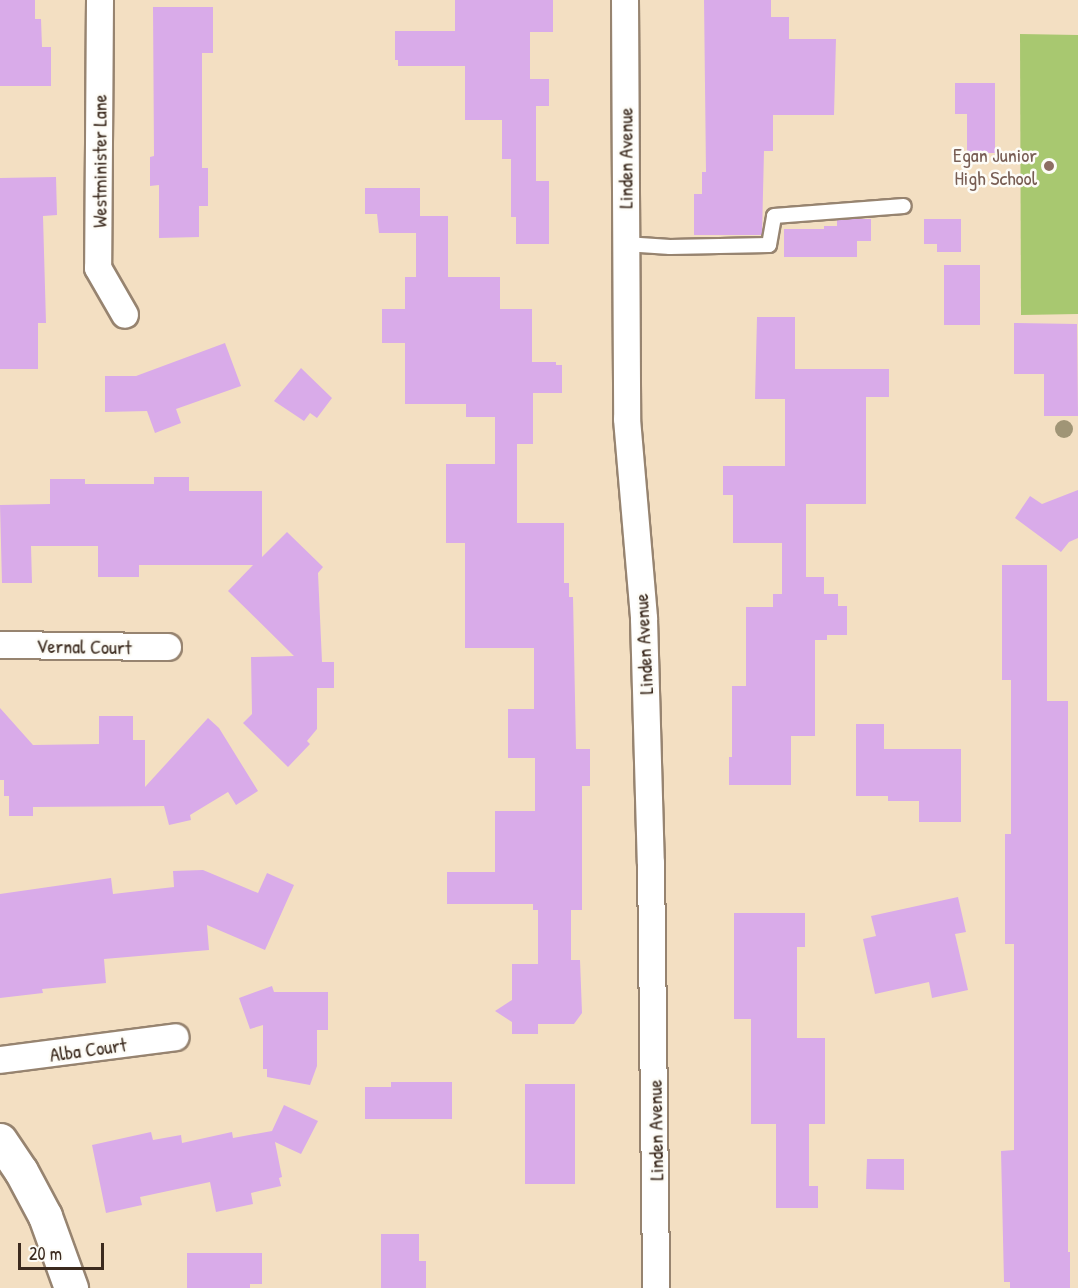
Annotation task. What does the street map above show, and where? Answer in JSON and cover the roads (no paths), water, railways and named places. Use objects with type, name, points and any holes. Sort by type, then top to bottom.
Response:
[{"type":"street","name":"Westminister Lane","points":[[100,0],[98,268],[125,315]]},
{"type":"street","name":"Linden Avenue","points":[[626,0],[627,419],[644,619],[650,828],[656,1288]]},
{"type":"street","name":"Vernal Court","points":[[0,645],[168,647]]},
{"type":"street","name":"Alba Court","points":[[0,1060],[176,1037]]},
{"type":"street","points":[[0,1140],[21,1171],[45,1216],[71,1288]]},
{"type":"lane","points":[[625,244],[670,247],[769,245],[774,216],[904,206]]},
{"type":"place","name":"Egan Junior High School","points":[[1049,166]]}]
